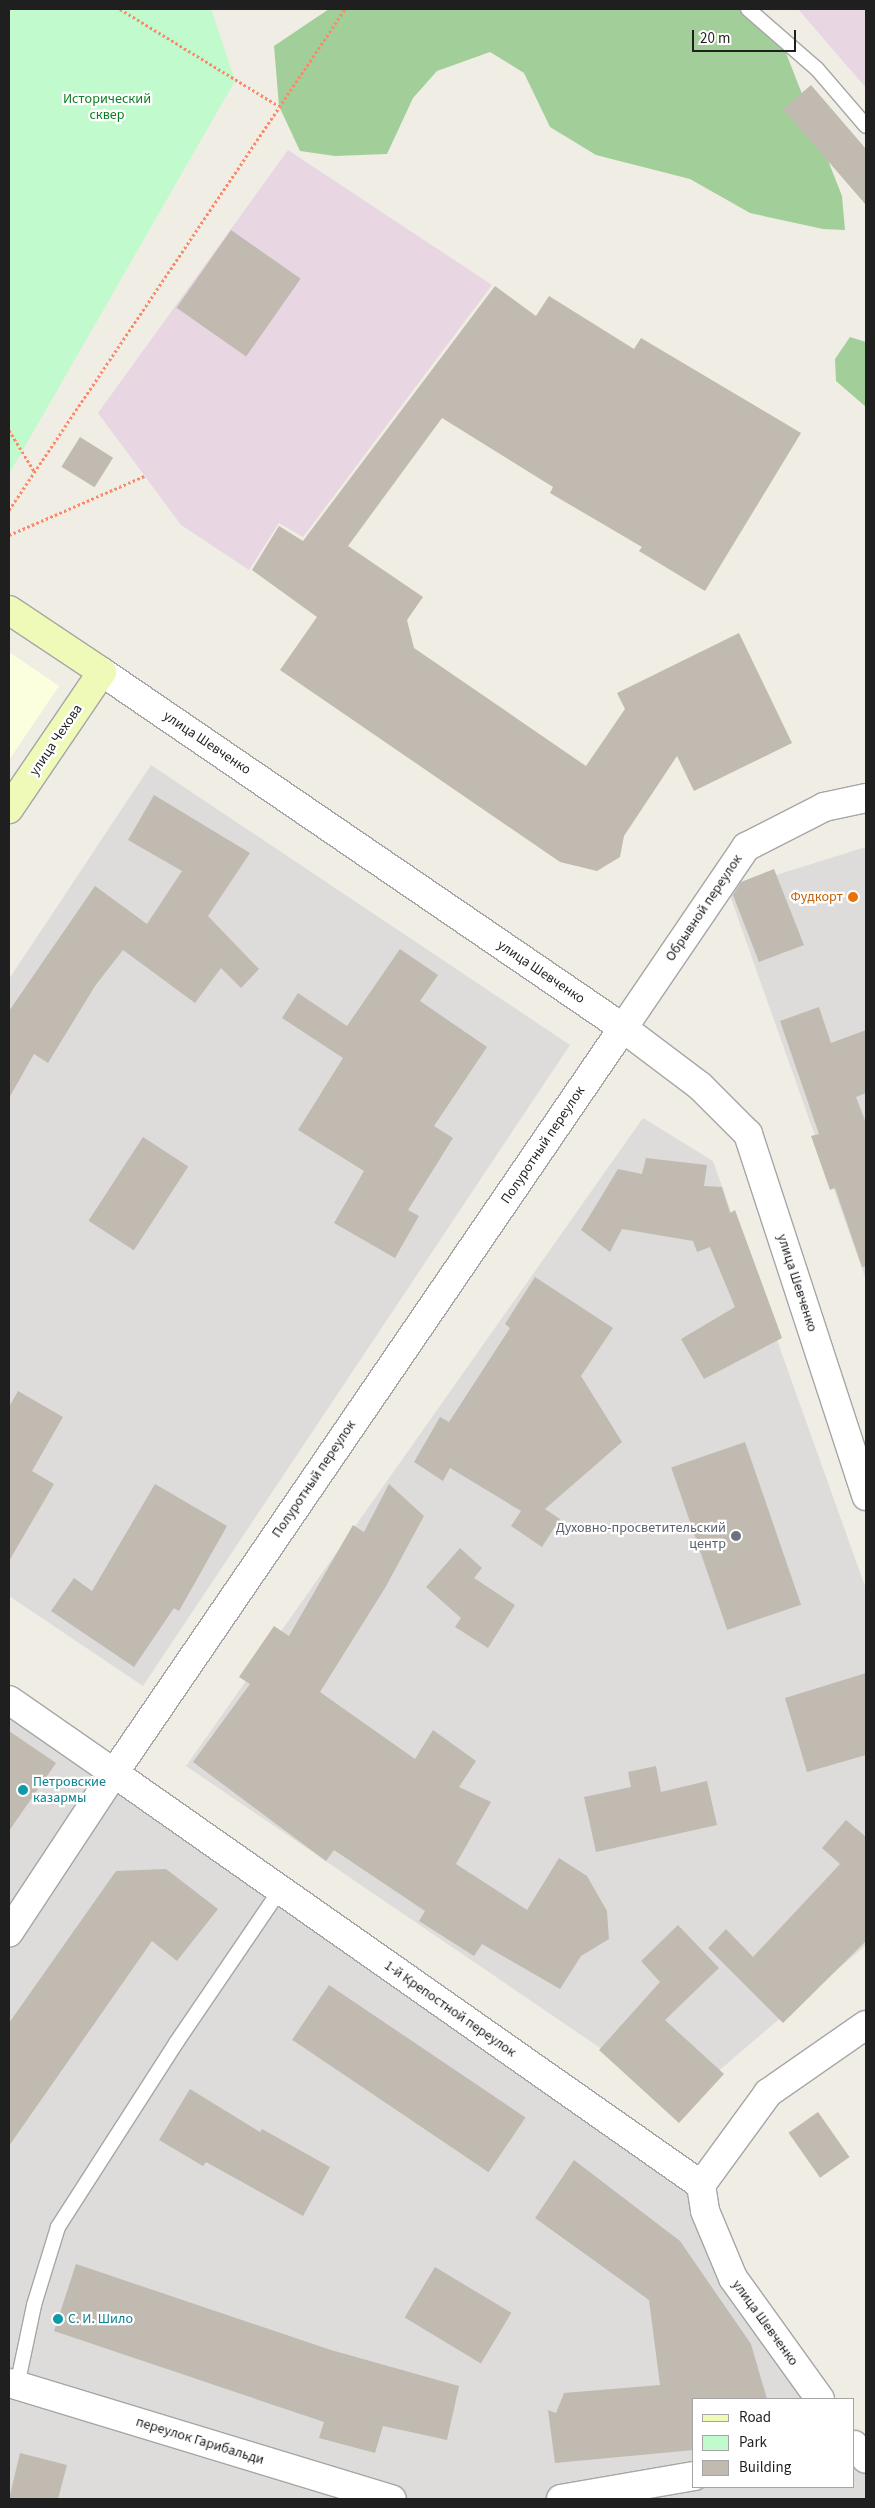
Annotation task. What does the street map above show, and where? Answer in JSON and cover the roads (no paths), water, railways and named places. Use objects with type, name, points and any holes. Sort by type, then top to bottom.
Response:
[{"type":"main road","name":"улица Шевченко","points":[[9,610],[102,672]]},
{"type":"main road","name":"улица Чехова","points":[[9,809],[102,672]]},
{"type":"street","name":"улица Шевченко","points":[[102,672],[623,1028],[700,1086],[748,1134],[866,1496]]},
{"type":"street","name":"Обрывной переулок","points":[[623,1028],[746,848],[824,807],[866,798]]},
{"type":"street","name":"Полуротный переулок","points":[[9,1932],[114,1773],[623,1028]]},
{"type":"street","name":"1-й Крепостной переулок","points":[[9,1700],[701,2185]]},
{"type":"street","points":[[701,2185],[768,2093],[866,2025]]},
{"type":"street","name":"улица Шевченко","points":[[701,2185],[705,2210],[732,2278],[819,2398]]},
{"type":"street","name":"переулок Гарибальди","points":[[13,2385],[392,2499]]},
{"type":"street","points":[[561,2499],[692,2476]]},
{"type":"lane","points":[[748,9],[817,69],[866,126]]},
{"type":"lane","points":[[13,2385],[34,2305],[58,2227],[176,2043],[280,1890]]},
{"type":"place","name":"Фудкорт","points":[[853,897]]},
{"type":"place","name":"Духовно-просветительский центр","points":[[736,1536]]},
{"type":"place","name":"Петровские казармы","points":[[23,1790]]},
{"type":"place","name":"С. И. Шило","points":[[58,2319]]},
{"type":"park label","name":"Исторический сквер","points":[[107,108]]}]
